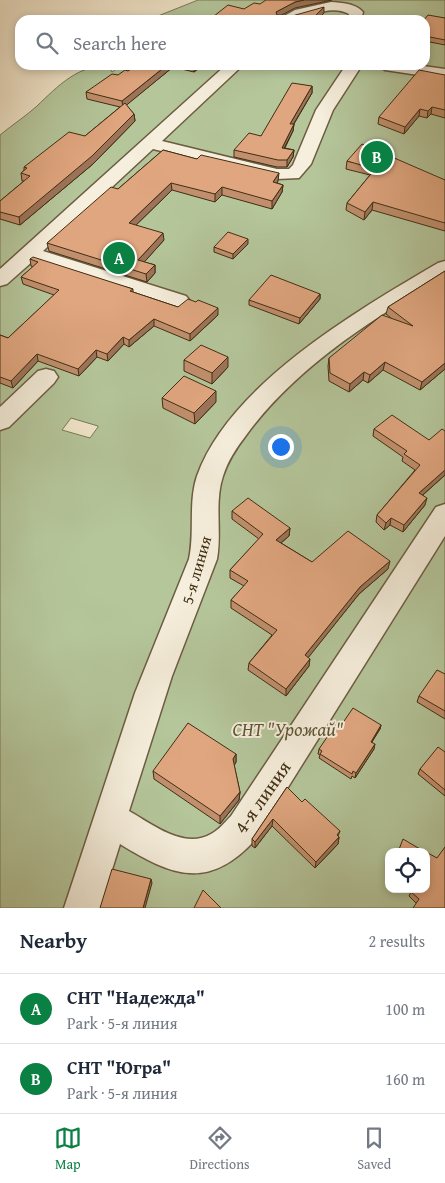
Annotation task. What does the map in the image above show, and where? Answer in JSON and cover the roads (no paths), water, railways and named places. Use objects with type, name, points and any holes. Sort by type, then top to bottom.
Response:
[{"type":"street","points":[[294,15],[304,10],[339,7],[354,10],[355,15]]},
{"type":"street","points":[[0,280],[230,70]]},
{"type":"street","points":[[150,144],[277,174],[293,174],[301,166],[318,121],[351,70]]},
{"type":"street","points":[[418,70],[445,74]]},
{"type":"street","points":[[30,253],[179,301]]},
{"type":"street","name":"5-я линия","points":[[82,908],[151,692],[184,613],[203,558],[208,533],[208,484],[226,444],[260,401],[293,369],[374,310],[445,266]]},
{"type":"street","points":[[0,421],[46,377]]},
{"type":"street","name":"4-я линия","points":[[110,819],[154,845],[176,855],[196,856],[216,852],[229,843],[244,828],[445,514]]},
{"type":"place","name":"СНТ \"Югра\"","points":[[377,157]]},
{"type":"place","name":"СНТ \"Надежда\"","points":[[119,258]]},
{"type":"park label","name":"СНТ \"Урожай\"","points":[[288,729]]}]
